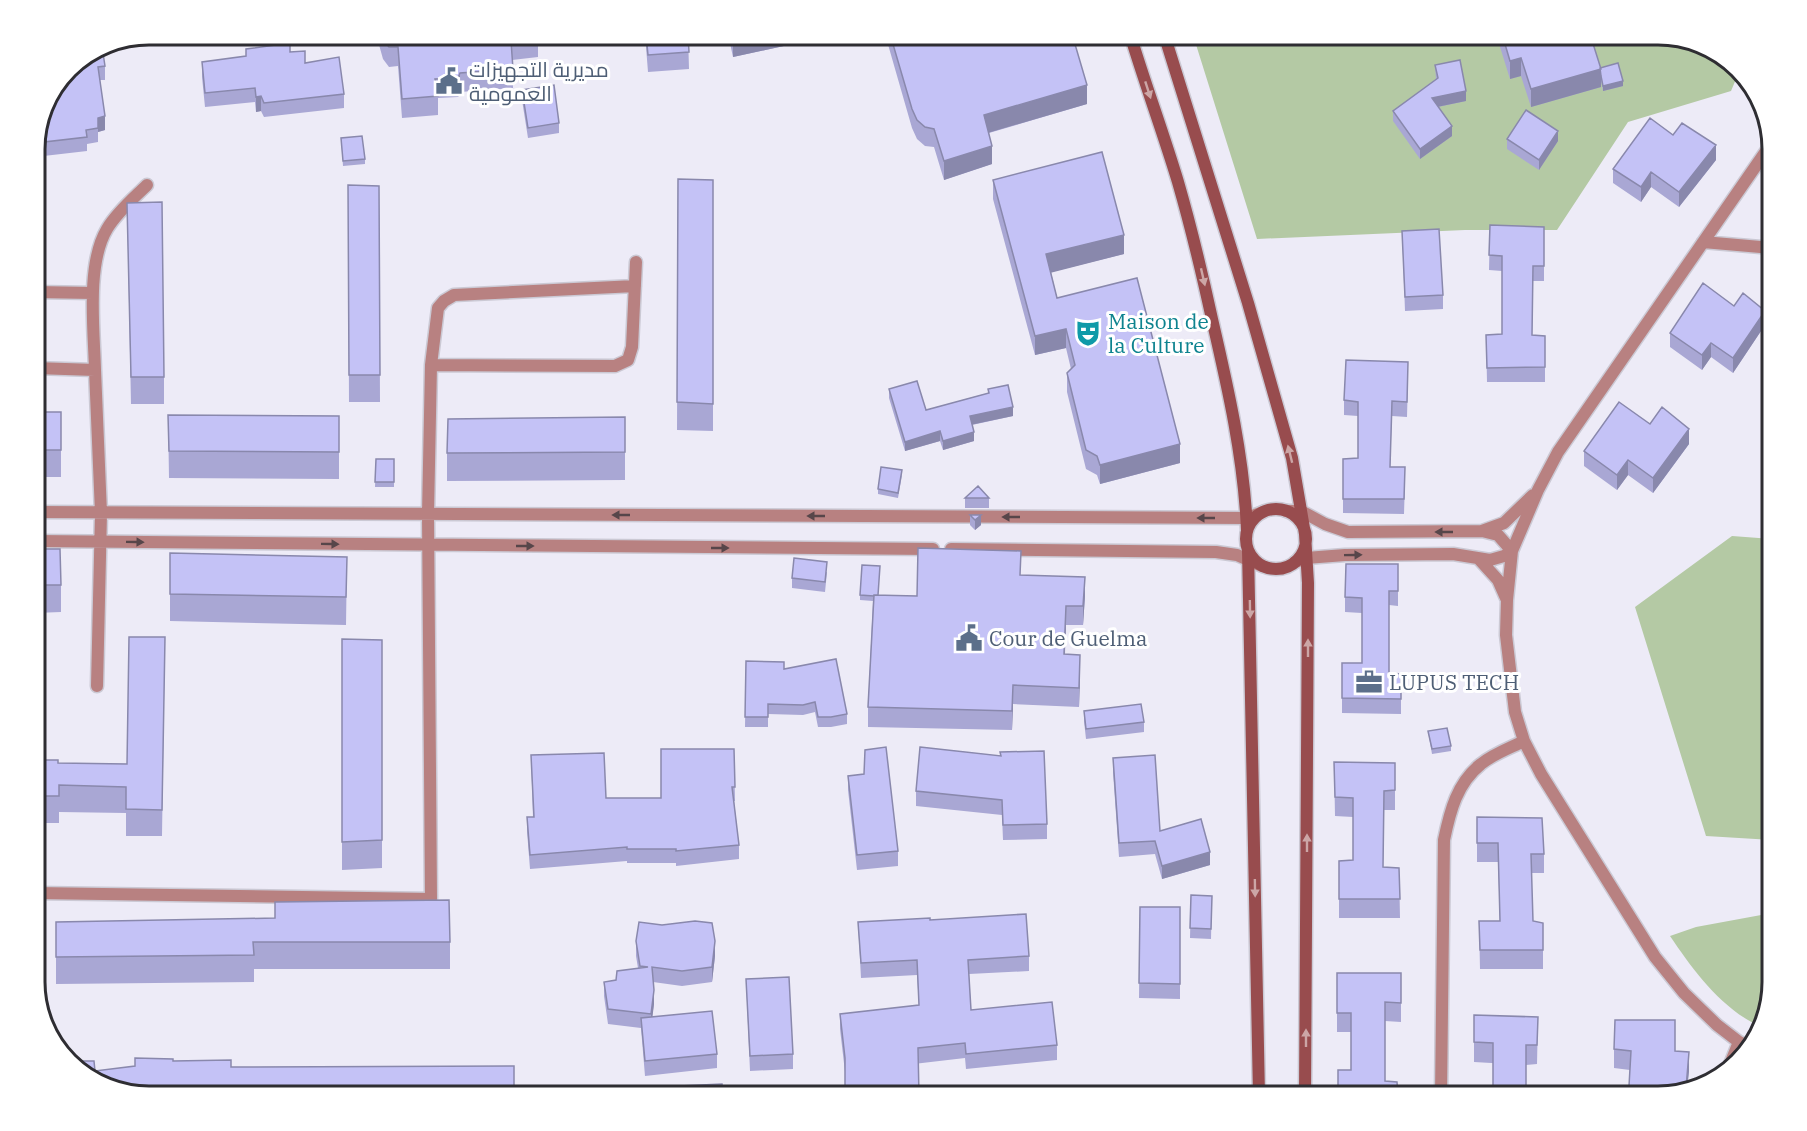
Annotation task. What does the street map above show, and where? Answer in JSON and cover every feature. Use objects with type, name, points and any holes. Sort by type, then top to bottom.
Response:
[{"type":"street","points":[[1134,45],[1178,182],[1196,251],[1223,364],[1243,476],[1246,540],[1249,555],[1258,1086]]},
{"type":"street","points":[[1167,45],[1248,303],[1292,458],[1305,534],[1301,560],[1308,594],[1305,1086]]},
{"type":"street","points":[[1735,1052],[1739,1042],[1717,1025],[1684,993],[1655,957],[1541,774],[1524,741],[1515,712],[1509,673],[1506,635],[1507,600],[1512,551],[1538,490],[1558,452],[1762,157]]},
{"type":"street","points":[[97,686],[101,513],[93,293],[97,252],[107,229],[147,185]]},
{"type":"street","points":[[1703,242],[1762,247]]},
{"type":"street","points":[[431,365],[615,366],[628,360],[632,347],[636,262]]},
{"type":"street","points":[[45,893],[431,899],[428,514],[431,365],[438,308],[454,295],[635,286]]},
{"type":"street","points":[[45,291],[93,293]]},
{"type":"street","points":[[45,368],[95,370]]},
{"type":"street","points":[[1482,531],[1504,523],[1538,490]]},
{"type":"street","points":[[45,512],[428,514],[1247,524],[1263,512],[1274,509],[1301,511],[1325,524],[1348,532],[1482,531],[1498,536],[1512,551]]},
{"type":"street","points":[[1286,511],[1295,516],[1305,534]]},
{"type":"street","points":[[45,541],[1216,552],[1249,555],[1262,566],[1276,569],[1301,560],[1345,555],[1453,554],[1490,560],[1512,551]]},
{"type":"street","points":[[1478,558],[1498,580],[1507,600]]},
{"type":"street","points":[[1441,1086],[1444,840],[1451,807],[1463,782],[1481,763],[1524,741]]},
{"type":"green space","points":[[1196,45],[1658,45],[1698,53],[1727,71],[1736,80],[1731,91],[1628,122],[1557,230],[1465,230],[1257,239]]},
{"type":"green space","points":[[1732,536],[1762,538],[1762,839],[1706,836],[1635,607]]},
{"type":"green space","points":[[1762,915],[1761,995],[1754,1023],[1720,999],[1698,975],[1670,936],[1696,927]]},
{"type":"building","points":[[290,45],[290,52],[305,51],[305,63],[339,57],[344,94],[264,103],[261,96],[256,97],[255,88],[205,93],[202,62],[246,56],[246,49]]},
{"type":"building","points":[[387,45],[511,45],[513,69],[460,73],[458,78],[435,79],[438,96],[402,99],[398,47]]},
{"type":"building","points":[[647,45],[689,45],[689,52],[648,55]]},
{"type":"building","points":[[893,45],[1075,45],[1087,85],[984,115],[992,146],[944,161],[934,129],[925,127],[917,120]]},
{"type":"building","points":[[1505,45],[1593,45],[1601,69],[1531,89],[1521,58],[1510,61]]},
{"type":"building","points":[[103,56],[105,66],[98,67],[105,116],[98,118],[98,128],[86,130],[87,137],[45,142],[53,109],[63,91],[75,75]]},
{"type":"building","points":[[1460,60],[1466,91],[1432,98],[1452,126],[1420,149],[1393,111],[1438,78],[1435,65]]},
{"type":"building","points":[[1618,63],[1623,81],[1603,86],[1600,68]]},
{"type":"building","points":[[554,85],[559,123],[528,128],[522,90]]},
{"type":"building","points":[[1526,110],[1558,131],[1539,160],[1507,139]]},
{"type":"building","points":[[1650,118],[1673,135],[1682,123],[1716,145],[1679,192],[1651,172],[1641,187],[1613,169]]},
{"type":"building","points":[[362,136],[365,159],[343,161],[341,138]]},
{"type":"building","name":"Maison de la Culture","points":[[1102,152],[1124,235],[1046,254],[1057,298],[1137,278],[1180,444],[1100,465],[1097,456],[1086,450],[1067,373],[1075,365],[1066,329],[1035,336],[993,180]]},
{"type":"building","points":[[678,179],[713,180],[713,404],[677,402]]},
{"type":"building","points":[[348,185],[379,186],[380,375],[349,375]]},
{"type":"building","points":[[162,202],[164,377],[131,377],[127,203]]},
{"type":"building","points":[[1490,225],[1544,227],[1544,266],[1533,266],[1532,335],[1545,336],[1545,367],[1487,368],[1486,335],[1502,334],[1502,256],[1489,255]]},
{"type":"building","points":[[1439,229],[1443,295],[1405,297],[1402,231]]},
{"type":"building","points":[[1703,283],[1734,306],[1743,293],[1762,309],[1762,315],[1733,358],[1711,343],[1702,355],[1670,333]]},
{"type":"building","points":[[1346,360],[1408,362],[1407,402],[1392,401],[1390,467],[1405,467],[1404,499],[1343,499],[1343,459],[1358,458],[1358,402],[1344,400]]},
{"type":"building","points":[[917,381],[926,410],[989,393],[988,389],[1008,385],[1013,407],[970,416],[974,432],[943,441],[940,431],[905,442],[889,389]]},
{"type":"building","points":[[1619,402],[1650,424],[1662,407],[1689,429],[1653,478],[1628,460],[1617,475],[1584,451]]},
{"type":"building","points":[[45,412],[61,412],[61,450],[45,450]]},
{"type":"building","points":[[168,415],[339,416],[339,452],[169,451]]},
{"type":"building","points":[[625,417],[625,452],[447,453],[448,419]]},
{"type":"building","points":[[376,459],[394,459],[394,482],[375,482]]},
{"type":"building","points":[[881,467],[902,470],[898,493],[878,489]]},
{"type":"building","points":[[978,486],[989,498],[965,498]]},
{"type":"building","points":[[970,515],[981,515],[975,520]]},
{"type":"building","name":"Cour de Guelma","points":[[918,548],[1021,551],[1020,575],[1085,577],[1083,606],[1066,606],[1064,654],[1080,655],[1079,688],[1013,685],[1012,711],[868,707],[874,595],[917,596]]},
{"type":"building","points":[[45,549],[60,549],[61,585],[45,585]]},
{"type":"building","points":[[170,553],[347,557],[346,597],[170,594]]},
{"type":"building","points":[[794,558],[827,562],[825,582],[792,578]]},
{"type":"building","points":[[1346,564],[1398,564],[1398,591],[1389,591],[1389,673],[1401,674],[1401,699],[1342,698],[1342,663],[1362,663],[1362,598],[1345,597]]},
{"type":"building","points":[[862,565],[880,566],[878,595],[860,595]]},
{"type":"building","points":[[129,637],[165,637],[162,810],[126,809],[126,787],[59,785],[59,796],[45,796],[45,760],[58,760],[58,763],[127,764]]},
{"type":"building","points":[[342,639],[382,640],[382,840],[342,842]]},
{"type":"building","points":[[836,659],[847,714],[818,717],[815,702],[803,705],[768,704],[768,717],[745,717],[746,661],[784,662],[784,669]]},
{"type":"building","points":[[1141,704],[1144,722],[1086,729],[1084,711]]},
{"type":"building","points":[[1447,728],[1451,746],[1432,749],[1428,731]]},
{"type":"building","points":[[886,747],[898,851],[857,855],[848,776],[864,774],[865,750]]},
{"type":"building","points":[[920,747],[1001,756],[1000,752],[1044,751],[1047,824],[1003,825],[1002,800],[916,791]]},
{"type":"building","points":[[661,749],[734,749],[735,787],[732,787],[739,845],[676,851],[676,849],[627,849],[627,847],[530,855],[527,817],[534,817],[531,755],[604,753],[606,798],[661,798]]},
{"type":"building","points":[[1155,755],[1160,831],[1201,819],[1210,852],[1162,866],[1155,841],[1119,843],[1113,758]]},
{"type":"building","points":[[1334,762],[1395,763],[1395,790],[1384,791],[1383,867],[1399,868],[1400,899],[1339,899],[1339,861],[1353,860],[1353,798],[1335,797]]},
{"type":"building","points":[[1477,817],[1542,818],[1544,854],[1531,854],[1533,921],[1543,923],[1543,950],[1480,950],[1479,921],[1500,921],[1498,843],[1477,843]]},
{"type":"building","points":[[1191,895],[1212,896],[1211,929],[1190,928]]},
{"type":"building","points":[[449,900],[450,942],[253,942],[254,955],[56,957],[56,922],[275,918],[275,902]]},
{"type":"building","points":[[1140,907],[1180,907],[1180,984],[1139,983]]},
{"type":"building","points":[[1026,914],[1029,956],[968,960],[971,1010],[1052,1002],[1057,1045],[966,1054],[965,1043],[918,1048],[919,1086],[845,1086],[845,1058],[840,1014],[919,1005],[917,960],[861,963],[858,922],[930,918],[930,920]]},
{"type":"building","points":[[695,921],[712,923],[715,941],[712,967],[682,971],[652,967],[654,990],[651,1014],[608,1009],[604,982],[616,980],[617,971],[648,967],[640,966],[636,941],[639,922],[662,925]]},
{"type":"building","points":[[1337,973],[1401,973],[1401,1003],[1385,1002],[1385,1081],[1397,1082],[1397,1086],[1338,1086],[1338,1070],[1351,1070],[1351,1013],[1337,1013]]},
{"type":"building","points":[[789,977],[793,1054],[750,1056],[746,979]]},
{"type":"building","points":[[712,1011],[717,1054],[645,1061],[641,1018]]},
{"type":"building","points":[[1474,1015],[1538,1017],[1537,1045],[1526,1045],[1526,1086],[1493,1086],[1493,1043],[1474,1042]]},
{"type":"building","points":[[1615,1020],[1675,1020],[1675,1051],[1689,1052],[1687,1082],[1671,1085],[1629,1086],[1631,1051],[1614,1049]]},
{"type":"building","points":[[135,1058],[173,1059],[173,1061],[231,1060],[231,1067],[514,1066],[514,1086],[149,1086],[122,1082],[96,1071],[135,1066]]},
{"type":"building","points":[[82,1061],[94,1061],[95,1071]]},
{"type":"building","points":[[722,1084],[722,1086],[678,1086]]},
{"type":"place","name":"مديرية التجهيزات العمومية","points":[[449,81]]},
{"type":"place","name":"Maison de la Culture","points":[[1088,333]]},
{"type":"place","name":"Cour de Guelma","points":[[969,638]]},
{"type":"place","name":"LUPUS TECH","points":[[1369,682]]}]
